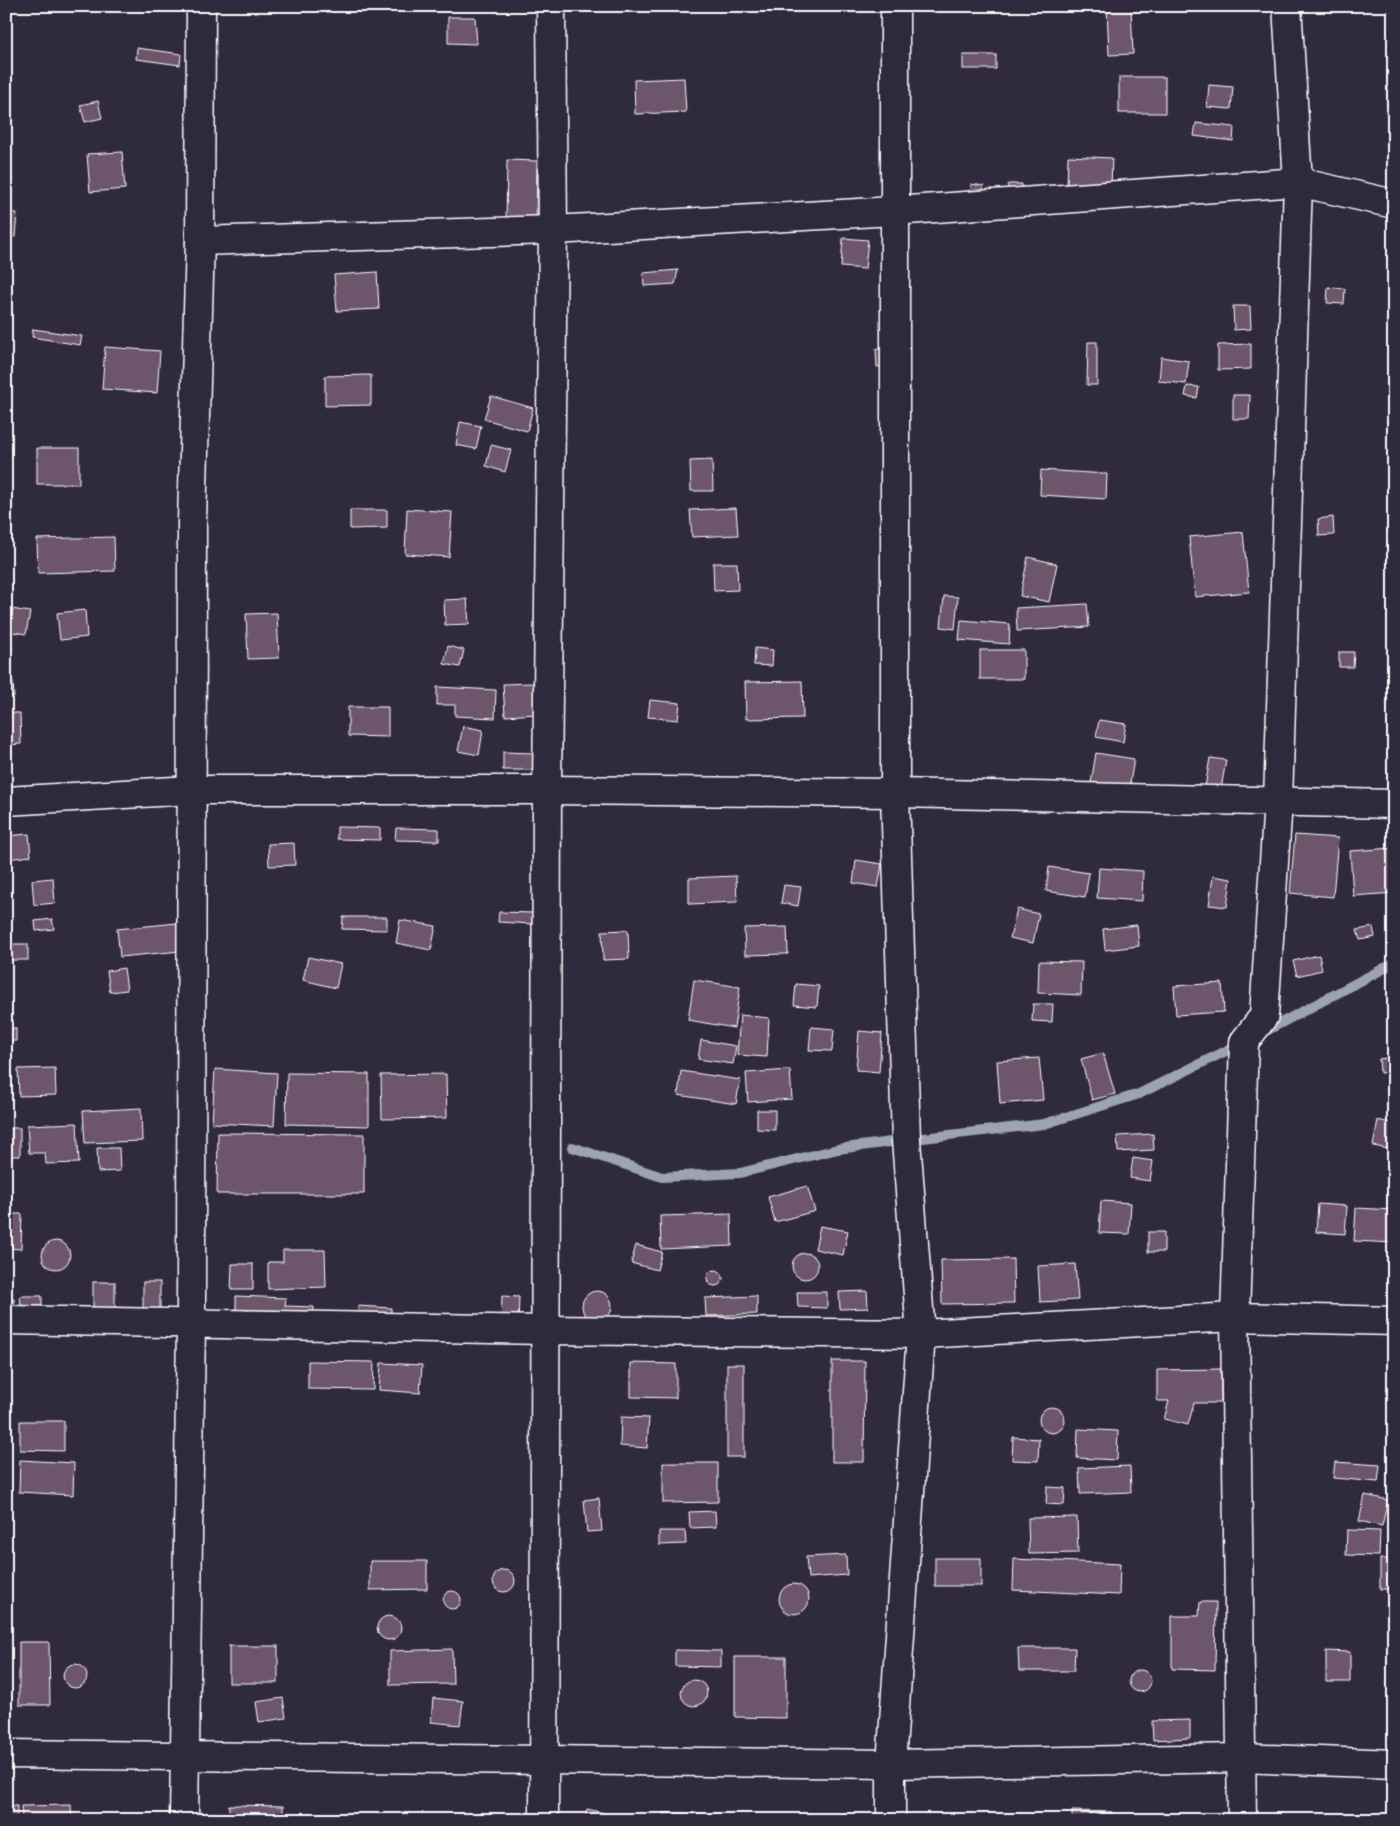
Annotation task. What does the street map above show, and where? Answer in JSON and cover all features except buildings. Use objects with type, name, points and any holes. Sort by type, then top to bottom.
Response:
[{"type":"street","points":[[184,1820],[191,1324],[192,522],[200,241],[201,6]]},
{"type":"street","points":[[544,1820],[547,790],[553,230],[551,6]]},
{"type":"street","points":[[891,1820],[891,1764],[921,1334],[906,1140],[895,793],[894,211],[896,6]]},
{"type":"street","points":[[1242,1820],[1234,1317],[1244,1042],[1264,1016],[1278,801],[1298,182],[1287,6]]},
{"type":"street","points":[[200,241],[553,230],[894,211],[1298,182],[1394,204]]},
{"type":"street","points":[[6,801],[191,790],[547,790],[895,793],[1394,804]]},
{"type":"street","points":[[6,1320],[546,1330],[921,1334],[1234,1317],[1394,1321]]},
{"type":"street","points":[[6,1754],[891,1764],[1242,1758],[1394,1764]]},
{"type":"waterway","points":[[1262,1033],[1394,963]]},
{"type":"waterway","points":[[572,1147],[662,1177],[740,1173],[838,1149],[1044,1124],[1139,1094],[1242,1043]]}]
